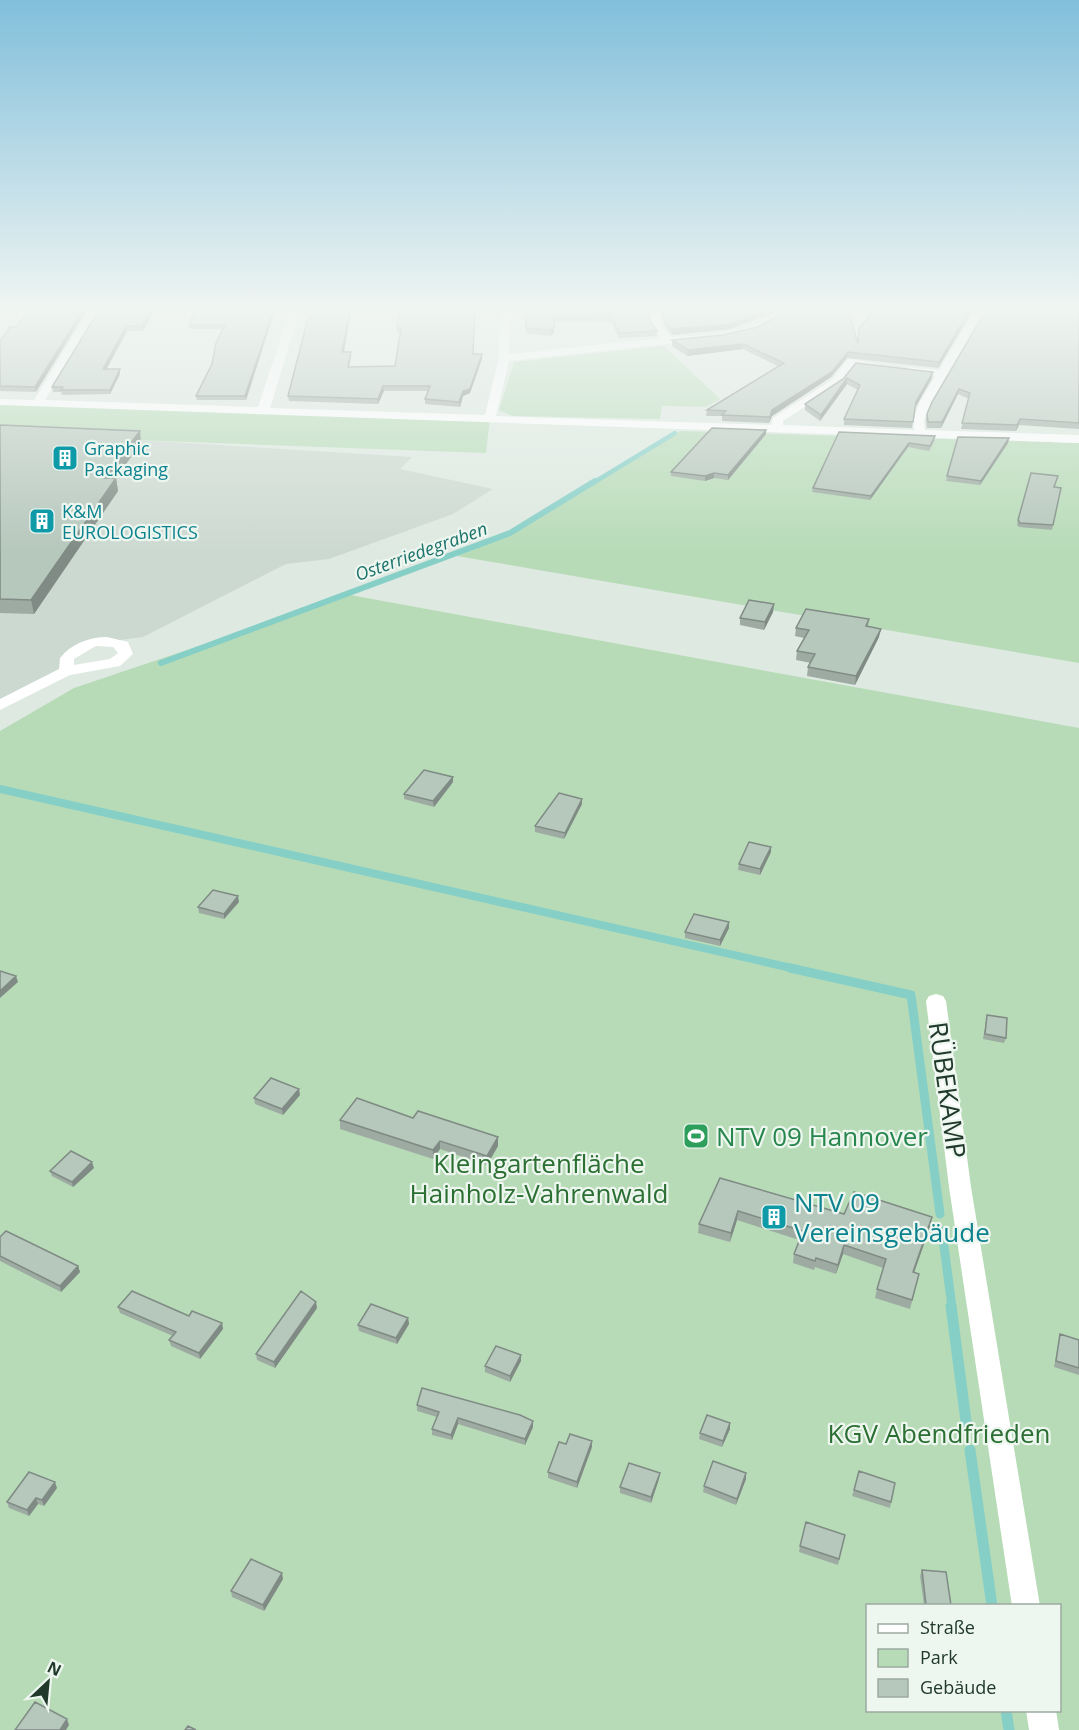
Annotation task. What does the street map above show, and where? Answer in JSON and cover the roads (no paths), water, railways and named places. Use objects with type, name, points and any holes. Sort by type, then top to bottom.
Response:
[{"type":"street","points":[[38,403],[45,391]]},
{"type":"street","points":[[263,411],[269,391]]},
{"type":"street","points":[[490,417],[496,391]]},
{"type":"street","points":[[777,428],[777,420],[822,391]]},
{"type":"street","points":[[920,433],[918,420],[933,391]]},
{"type":"street","points":[[0,402],[490,417],[1079,439]]},
{"type":"street","points":[[0,705],[66,670]]},
{"type":"street","name":"RÜBEKAMP","points":[[936,1001],[960,1187],[1026,1604]]},
{"type":"street","points":[[1041,1712],[1044,1730]]},
{"type":"waterway","name":"Osterriedegraben","points":[[593,483],[675,433]]},
{"type":"waterway","name":"Osterriedegraben","points":[[161,663],[510,533],[595,481]]},
{"type":"waterway","points":[[0,789],[796,969]]},
{"type":"waterway","points":[[790,968],[911,995],[940,1214]]},
{"type":"waterway","points":[[942,1231],[952,1307]]},
{"type":"waterway","points":[[951,1306],[967,1429]]},
{"type":"waterway","points":[[970,1450],[992,1604]]},
{"type":"waterway","points":[[1006,1712],[1009,1730]]},
{"type":"place","name":"Graphic Packaging","points":[[65,458]]},
{"type":"place","name":"K&M EUROLOGISTICS","points":[[42,521]]},
{"type":"place","name":"NTV 09 Hannover","points":[[696,1136]]},
{"type":"place","name":"NTV 09 Vereinsgebäude","points":[[774,1217]]},
{"type":"park label","name":"Kleingartenfläche Hainholz-Vahrenwald","points":[[539,1178]]},
{"type":"park label","name":"KGV Abendfrieden","points":[[939,1433]]}]
